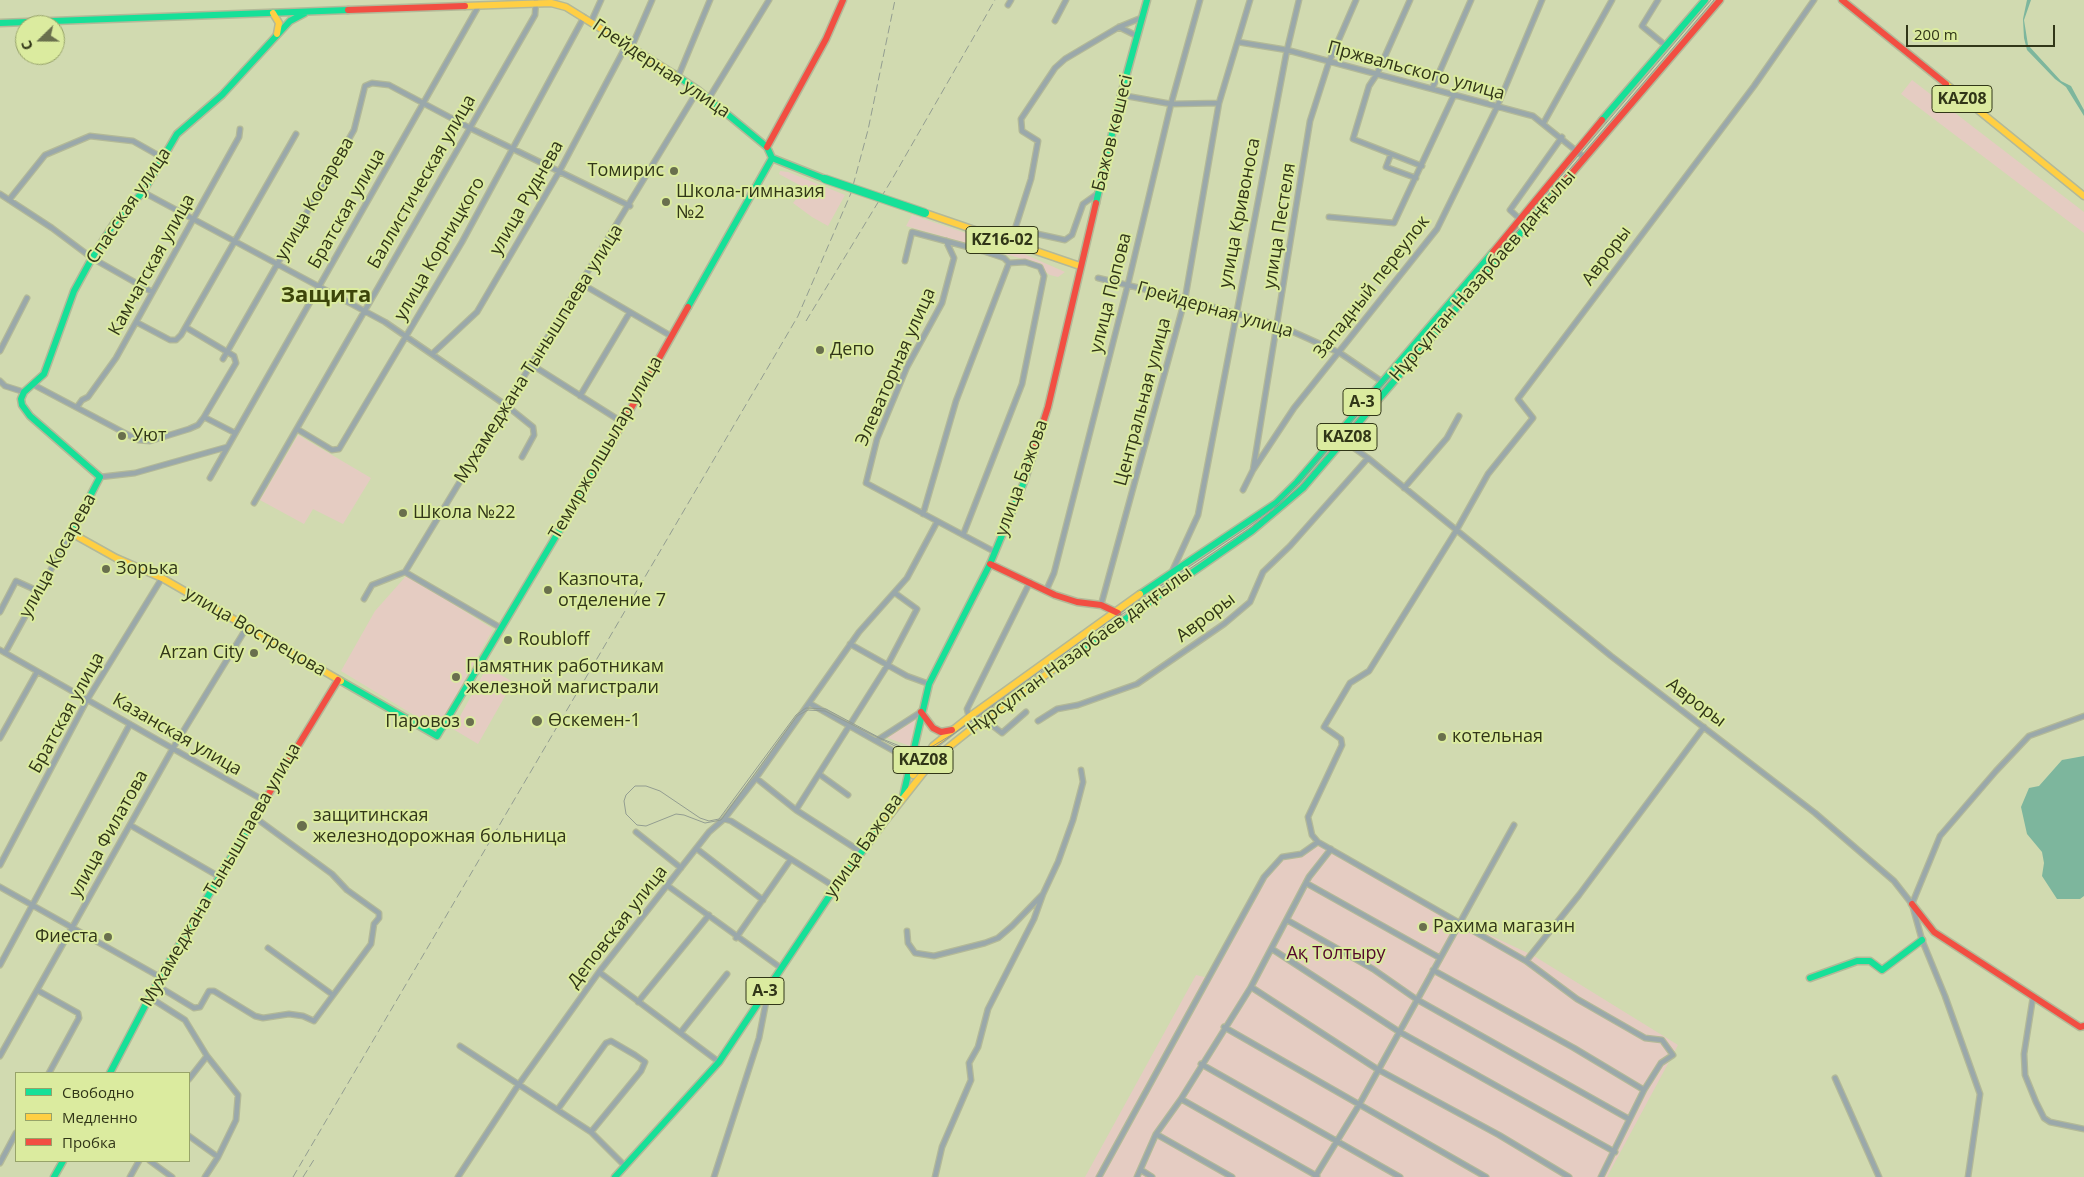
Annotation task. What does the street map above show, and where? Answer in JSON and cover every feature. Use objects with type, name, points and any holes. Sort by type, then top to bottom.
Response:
[{"type":"main road","points":[[766,147],[826,39],[844,0]]},
{"type":"main road","name":"Бажов көшесі","points":[[1080,266],[1147,0]]},
{"type":"main road","name":"Нұрсұлтан Назарбаев даңғылы","points":[[903,796],[935,758],[984,719],[1125,617],[1276,503],[1521,220],[1577,149],[1705,0]]},
{"type":"main road","name":"Нұрсұлтан Назарбаев даңғылы","points":[[903,796],[933,746],[952,730],[1115,611],[1173,579],[1280,509],[1303,488],[1720,0]]},
{"type":"main road","name":"KAZ08","points":[[1842,0],[2084,196]]},
{"type":"main road","name":"Грейдерная улица","points":[[0,23],[478,7],[552,2],[566,7],[630,44],[698,90],[766,147],[772,158]]},
{"type":"main road","name":"Спасская улица","points":[[24,392],[44,374],[74,291],[92,258],[115,222],[143,192],[178,134],[222,95],[290,21],[305,12]]},
{"type":"main road","points":[[273,13],[279,24],[276,36]]},
{"type":"main road","name":"KZ16-02","points":[[772,158],[825,179],[1080,266]]},
{"type":"main road","name":"Темиржолшылар улица","points":[[437,736],[622,422],[772,158]]},
{"type":"main road","name":"улица Бажова","points":[[615,1177],[718,1062],[836,887],[863,853],[903,796],[908,767],[929,684],[990,564],[1024,482],[1048,407],[1080,266]]},
{"type":"main road","points":[[24,392],[21,399],[22,405],[30,416],[100,477]]},
{"type":"main road","name":"улица Косарева","points":[[71,533],[100,477]]},
{"type":"main road","name":"улица Вострецова","points":[[71,533],[116,558],[162,578],[437,736]]},
{"type":"main road","points":[[990,564],[1046,591],[1077,602],[1101,605],[1125,617]]},
{"type":"main road","name":"Мухамеджана Тынышпаева улица","points":[[111,1072],[150,996],[218,876],[338,680]]},
{"type":"main road","points":[[921,712],[928,724],[934,728],[941,732],[952,730]]},
{"type":"main road","points":[[1912,904],[1934,932],[2080,1027],[2084,1026]]},
{"type":"main road","points":[[1810,978],[1858,961],[1870,961],[1882,970],[1922,940]]},
{"type":"main road","points":[[54,1177],[63,1162]]},
{"type":"street","name":"улица Корницкого","points":[[297,429],[332,450],[339,449],[601,0]]},
{"type":"street","name":"улица Руднева","points":[[432,354],[477,312],[559,172],[630,44],[652,0]]},
{"type":"street","points":[[678,77],[710,0]]},
{"type":"street","points":[[709,98],[769,0]]},
{"type":"street","points":[[1055,21],[1066,0]]},
{"type":"street","name":"улица Попова","points":[[1046,591],[1054,573],[1128,284],[1171,104],[1200,0]]},
{"type":"street","name":"Центральная улица","points":[[1101,605],[1185,299],[1219,103],[1250,0]]},
{"type":"street","name":"улица Кривоноса","points":[[1173,579],[1198,515],[1235,312],[1287,50],[1299,0]]},
{"type":"street","name":"улица Пестеля","points":[[1243,490],[1252,470],[1278,325],[1310,121],[1329,62],[1356,0]]},
{"type":"street","points":[[1410,0],[1377,74],[1369,86],[1353,138],[1422,166]]},
{"type":"street","points":[[1432,89],[1471,0]]},
{"type":"street","name":"Западный переулок","points":[[1252,470],[1294,408],[1340,353],[1437,229],[1497,108],[1542,0]]},
{"type":"street","points":[[1543,124],[1612,0]]},
{"type":"street","points":[[1658,0],[1642,26],[1667,46]]},
{"type":"street","name":"Авроры","points":[[1456,531],[1488,474],[1534,418],[1518,399],[1754,86],[1814,0]]},
{"type":"street","name":"Баллистическая улица","points":[[254,503],[535,15],[536,2]]},
{"type":"street","name":"Братская улица","points":[[210,478],[478,7]]},
{"type":"street","points":[[1098,193],[1082,204],[1072,235],[1065,240],[1015,229],[1031,179],[1038,141],[1022,131],[1021,119],[1055,68],[1065,59],[1119,27],[1143,17]]},
{"type":"street","points":[[1129,30],[1127,26],[1130,22]]},
{"type":"street","points":[[1119,27],[1129,30],[1137,36]]},
{"type":"street","name":"Пржвальского улица","points":[[1238,42],[1287,50],[1532,116],[1562,137],[1585,158]]},
{"type":"street","name":"улица Косарева","points":[[223,359],[354,130],[365,86],[372,83],[389,85],[424,102]]},
{"type":"street","name":"Мухамеджана Тынышпаева улица","points":[[405,572],[630,206],[698,90]]},
{"type":"street","points":[[1122,95],[1171,104],[1219,103]]},
{"type":"street","points":[[1330,216],[1394,223],[1454,96]]},
{"type":"street","points":[[424,102],[470,128],[630,206]]},
{"type":"street","name":"Камчатская улица","points":[[77,408],[82,400],[88,397],[116,358],[239,137],[240,129]]},
{"type":"street","points":[[136,322],[170,340],[176,340],[187,328],[296,134]]},
{"type":"street","points":[[9,200],[45,155],[90,136],[132,141],[162,158]]},
{"type":"street","points":[[1521,220],[1510,210],[1562,137]]},
{"type":"street","points":[[1391,154],[1386,167],[1416,178]]},
{"type":"street","points":[[143,192],[364,311],[432,354],[507,406],[533,427],[534,435],[522,457]]},
{"type":"street","points":[[0,194],[52,228],[92,258],[152,292]]},
{"type":"street","points":[[904,261],[912,232],[1004,258],[1009,263],[1025,262],[1040,267],[1044,276],[1022,384],[963,535]]},
{"type":"street","name":"Элеваторная улица","points":[[923,514],[866,482],[877,438],[907,367],[942,303],[954,258],[946,241]]},
{"type":"street","points":[[995,552],[923,514],[956,401],[1009,263]]},
{"type":"street","name":"Грейдерная улица","points":[[1098,278],[1128,284],[1278,325],[1340,353],[1381,380]]},
{"type":"street","points":[[582,284],[671,336]]},
{"type":"street","points":[[0,351],[28,298]]},
{"type":"street","points":[[580,396],[630,312]]},
{"type":"street","points":[[34,385],[138,440],[150,441],[190,429],[198,425],[236,363],[234,356],[227,351],[187,328]]},
{"type":"street","points":[[532,366],[622,422]]},
{"type":"street","points":[[0,381],[5,386],[24,392]]},
{"type":"street","points":[[204,416],[235,433]]},
{"type":"street","points":[[1404,488],[1447,438],[1459,416]]},
{"type":"street","name":"Авроры","points":[[1334,435],[1368,458],[1611,656],[1822,820],[1894,881],[1912,904]]},
{"type":"street","name":"улица Косарева","points":[[100,477],[135,473],[228,446]]},
{"type":"street","name":"Авроры","points":[[1038,720],[1057,709],[1078,706],[1137,684],[1224,624],[1250,602],[1263,572],[1290,546],[1368,458]]},
{"type":"street","name":"Деповская улица","points":[[458,1177],[519,1084],[599,972],[716,824],[724,819],[756,778],[850,644],[906,578],[937,522]]},
{"type":"street","points":[[1456,531],[1369,671],[1350,683],[1324,727],[1341,739],[1342,745],[1308,817],[1312,835],[1318,842],[1526,961],[1577,999],[1645,1038],[1662,1040],[1673,1055],[1661,1063],[1644,1090],[1601,1177]]},
{"type":"street","name":"улица Косарева","points":[[2,652],[71,533]]},
{"type":"street","points":[[364,599],[372,585],[405,572],[501,628]]},
{"type":"street","name":"Братская улица","points":[[0,865],[88,700],[162,578]]},
{"type":"street","points":[[0,612],[16,581],[38,591]]},
{"type":"street","points":[[969,717],[967,709],[1030,582]]},
{"type":"street","points":[[796,810],[887,666],[917,609],[895,593]]},
{"type":"street","name":"улица Филатова","points":[[0,1056],[172,748],[247,627]]},
{"type":"street","points":[[850,644],[887,666],[929,684]]},
{"type":"street","name":"Казанская улица","points":[[2,652],[263,800]]},
{"type":"street","points":[[0,738],[37,672]]},
{"type":"street","points":[[810,703],[901,755],[908,767]]},
{"type":"street","points":[[876,741],[921,712]]},
{"type":"street","points":[[984,719],[1002,733],[1026,712]]},
{"type":"street","points":[[1968,1177],[1980,1094],[1945,996],[1922,940],[1912,904],[1940,836],[1996,771],[2029,736],[2084,716]]},
{"type":"street","points":[[0,965],[130,724]]},
{"type":"street","points":[[1526,961],[1579,895],[1704,727]]},
{"type":"street","points":[[935,1177],[942,1147],[971,1080],[969,1063],[978,1047],[988,1009],[1034,919],[1073,820],[1083,782],[1081,770]]},
{"type":"street","points":[[819,774],[848,795]]},
{"type":"street","points":[[756,778],[796,810],[863,853]]},
{"type":"street","points":[[0,887],[160,978],[161,988],[194,1008],[200,1007],[209,991],[214,990],[255,1016],[263,1018],[288,1014],[303,1016],[314,1021],[371,944],[374,924],[379,918],[379,913],[347,890],[332,874],[253,816]]},
{"type":"street","points":[[724,819],[731,821],[836,887]]},
{"type":"street","points":[[1181,1099],[1317,1177],[1336,1141],[1359,1105],[1376,1069],[1514,824]]},
{"type":"street","points":[[130,825],[218,876]]},
{"type":"street","points":[[636,832],[681,868]]},
{"type":"street","points":[[1098,1177],[1264,877],[1282,856],[1302,854],[1318,842]]},
{"type":"street","points":[[697,849],[763,900]]},
{"type":"street","points":[[1137,1177],[1156,1134],[1181,1099],[1224,1027],[1251,987],[1306,883],[1331,849]]},
{"type":"street","points":[[736,938],[791,859]]},
{"type":"street","points":[[1306,883],[1440,958]]},
{"type":"street","points":[[668,886],[736,938],[781,968]]},
{"type":"street","points":[[907,931],[906,937],[910,948],[922,956],[934,956],[964,950],[998,938],[1044,894]]},
{"type":"street","points":[[638,1002],[709,916]]},
{"type":"street","points":[[1287,920],[1373,969],[1416,999],[1629,1118]]},
{"type":"street","points":[[268,948],[333,995]]},
{"type":"street","points":[[1272,949],[1398,1032],[1615,1152]]},
{"type":"street","points":[[1433,970],[1574,1048],[1644,1090]]},
{"type":"street","points":[[599,972],[681,1032],[718,1062]]},
{"type":"street","points":[[681,1032],[727,974]]},
{"type":"street","points":[[714,1177],[759,1038],[770,983]]},
{"type":"street","points":[[1251,987],[1376,1069],[1499,1135],[1569,1177]]},
{"type":"street","points":[[37,990],[78,1013],[79,1018],[50,1072]]},
{"type":"street","points":[[150,996],[185,1020],[207,1056],[238,1095],[236,1120],[218,1157],[205,1177]]},
{"type":"street","points":[[2033,997],[2024,1054],[2026,1076],[2036,1102],[2044,1118],[2050,1122],[2084,1129]]},
{"type":"street","points":[[1224,1027],[1486,1177]]},
{"type":"street","points":[[558,1109],[606,1043],[610,1041],[645,1062],[641,1071],[591,1132]]},
{"type":"street","points":[[460,1046],[591,1132],[625,1166]]},
{"type":"street","points":[[190,1078],[207,1056]]},
{"type":"street","points":[[1201,1064],[1400,1177]]},
{"type":"street","points":[[1835,1078],[1878,1177]]},
{"type":"street","points":[[1156,1134],[1232,1177]]},
{"type":"street","points":[[0,1163],[15,1135]]},
{"type":"street","points":[[190,1137],[218,1157]]},
{"type":"street","points":[[130,1177],[138,1162]]},
{"type":"street","points":[[151,1162],[172,1177]]},
{"type":"street","points":[[1141,1170],[1152,1177]]},
{"type":"green space","points":[[1912,80],[2084,212],[2084,233],[1901,94]]},
{"type":"green space","points":[[780,171],[788,172],[845,195],[828,226],[793,203],[805,188],[779,174]]},
{"type":"green space","points":[[912,215],[1013,249],[1065,272],[1058,277],[1050,275],[1030,261],[906,226]]},
{"type":"green space","points":[[298,435],[371,478],[343,524],[313,509],[304,524],[260,500]]},
{"type":"green space","points":[[407,575],[493,629],[437,729],[341,671],[375,611]]},
{"type":"green space","points":[[487,667],[513,682],[478,744],[453,729]]},
{"type":"green space","points":[[916,715],[910,746],[885,737]]},
{"type":"green space","name":"Ақ Толтыру","points":[[1318,842],[1460,921],[1534,956],[1678,1045],[1607,1177],[1085,1177],[1196,975],[1208,978],[1264,877],[1282,857],[1301,854]]},
{"type":"shaded area","points":[[2027,0],[2031,0],[2024,20],[2028,45],[2061,81],[2071,86],[2084,110],[2084,116],[2066,87],[2055,79],[2027,50],[2023,19]]},
{"type":"shaded area","points":[[2084,756],[2084,896],[2080,899],[2057,899],[2042,876],[2044,863],[2042,852],[2027,834],[2021,807],[2029,788],[2039,786],[2062,760]]},
{"type":"tram line","points":[[1711,0],[1299,483],[1277,505],[1248,527],[1119,614],[953,734],[933,746],[918,749],[902,747],[880,738],[826,709],[806,708],[796,715],[719,819],[709,821],[700,818],[660,791],[646,786],[635,786],[626,795],[624,801],[626,814],[637,825],[646,826],[676,814],[705,823],[721,820],[797,716],[808,710],[825,711],[901,749],[918,752],[937,746],[1121,615],[1250,528],[1301,485],[1714,0]]},
{"type":"railway","points":[[293,1177],[798,316],[851,193],[868,130],[895,0]]},
{"type":"railway","points":[[806,321],[891,181],[995,0]]},
{"type":"railway","points":[[303,1177],[315,1158]]},
{"type":"traffic: fast","points":[[1096,203],[1121,95],[1147,0]]},
{"type":"traffic: fast","points":[[1602,120],[1705,0]]},
{"type":"traffic: fast","points":[[0,23],[348,10]]},
{"type":"traffic: fast","points":[[73,534],[71,533],[100,477],[30,416],[22,405],[21,399],[24,392],[44,374],[74,291],[92,258],[115,222],[143,192],[177,134],[222,95],[290,21],[305,13]]},
{"type":"traffic: fast","points":[[674,74],[698,90],[767,147],[772,158],[825,179]]},
{"type":"traffic: fast","points":[[688,307],[772,158]]},
{"type":"traffic: fast","points":[[825,179],[925,213]]},
{"type":"traffic: fast","points":[[1072,656],[1252,531],[1303,488],[1554,194]]},
{"type":"traffic: fast","points":[[1140,594],[1276,503],[1297,482],[1493,252]]},
{"type":"traffic: fast","points":[[341,681],[437,736],[612,442]]},
{"type":"traffic: fast","points":[[903,796],[929,684],[990,564],[1024,482],[1033,454]]},
{"type":"traffic: fast","points":[[111,1072],[160,977],[268,795]]},
{"type":"traffic: fast","points":[[615,1177],[719,1062],[834,889],[882,825]]},
{"type":"traffic: fast","points":[[1810,978],[1857,961],[1870,961],[1882,970],[1922,940]]},
{"type":"traffic: fast","points":[[54,1177],[62,1162]]},
{"type":"traffic: slow","points":[[465,6],[551,3],[566,7],[674,74]]},
{"type":"traffic: slow","points":[[273,13],[279,23],[277,34]]},
{"type":"traffic: slow","points":[[1946,84],[2084,196]]},
{"type":"traffic: slow","points":[[925,213],[1080,266]]},
{"type":"traffic: slow","points":[[73,534],[116,558],[162,578],[341,681]]},
{"type":"traffic: slow","points":[[913,775],[933,746],[969,717],[1140,594]]},
{"type":"traffic: slow","points":[[882,825],[935,758],[984,719],[1072,656]]},
{"type":"traffic: jam","points":[[767,147],[826,39],[843,0]]},
{"type":"traffic: jam","points":[[1554,194],[1720,0]]},
{"type":"traffic: jam","points":[[1842,0],[1946,84]]},
{"type":"traffic: jam","points":[[348,10],[465,6]]},
{"type":"traffic: jam","points":[[1493,252],[1602,120]]},
{"type":"traffic: jam","points":[[1033,454],[1048,407],[1096,203]]},
{"type":"traffic: jam","points":[[612,442],[688,307]]},
{"type":"traffic: jam","points":[[990,564],[1055,595],[1077,602],[1101,605],[1118,613]]},
{"type":"traffic: jam","points":[[268,795],[338,680]]},
{"type":"traffic: jam","points":[[921,712],[933,728],[941,732],[952,730]]},
{"type":"traffic: jam","points":[[1912,904],[1934,932],[2080,1027],[2084,1026]]},
{"type":"place","name":"Томирис","points":[[674,171]]},
{"type":"place","name":"Школа-гимназия №2","points":[[666,202]]},
{"type":"place","name":"Депо","points":[[820,350]]},
{"type":"place","name":"Уют","points":[[122,436]]},
{"type":"place","name":"Школа №22","points":[[403,513]]},
{"type":"place","name":"Зорька","points":[[106,569]]},
{"type":"place","name":"Казпочта, отделение 7","points":[[548,590]]},
{"type":"place","name":"Roubloff","points":[[508,640]]},
{"type":"place","name":"Arzan City","points":[[254,653]]},
{"type":"place","name":"Памятник работникам железной магистрали","points":[[456,677]]},
{"type":"place","name":"Өскемен-1","points":[[537,721]]},
{"type":"place","name":"Паровоз","points":[[470,722]]},
{"type":"place","name":"котельная","points":[[1442,737]]},
{"type":"place","name":"защитинская железнодорожная больница","points":[[302,826]]},
{"type":"place","name":"Рахима магазин","points":[[1423,927]]},
{"type":"place","name":"Фиеста","points":[[108,937]]},
{"type":"district","name":"Защита","points":[[326,296]]}]
